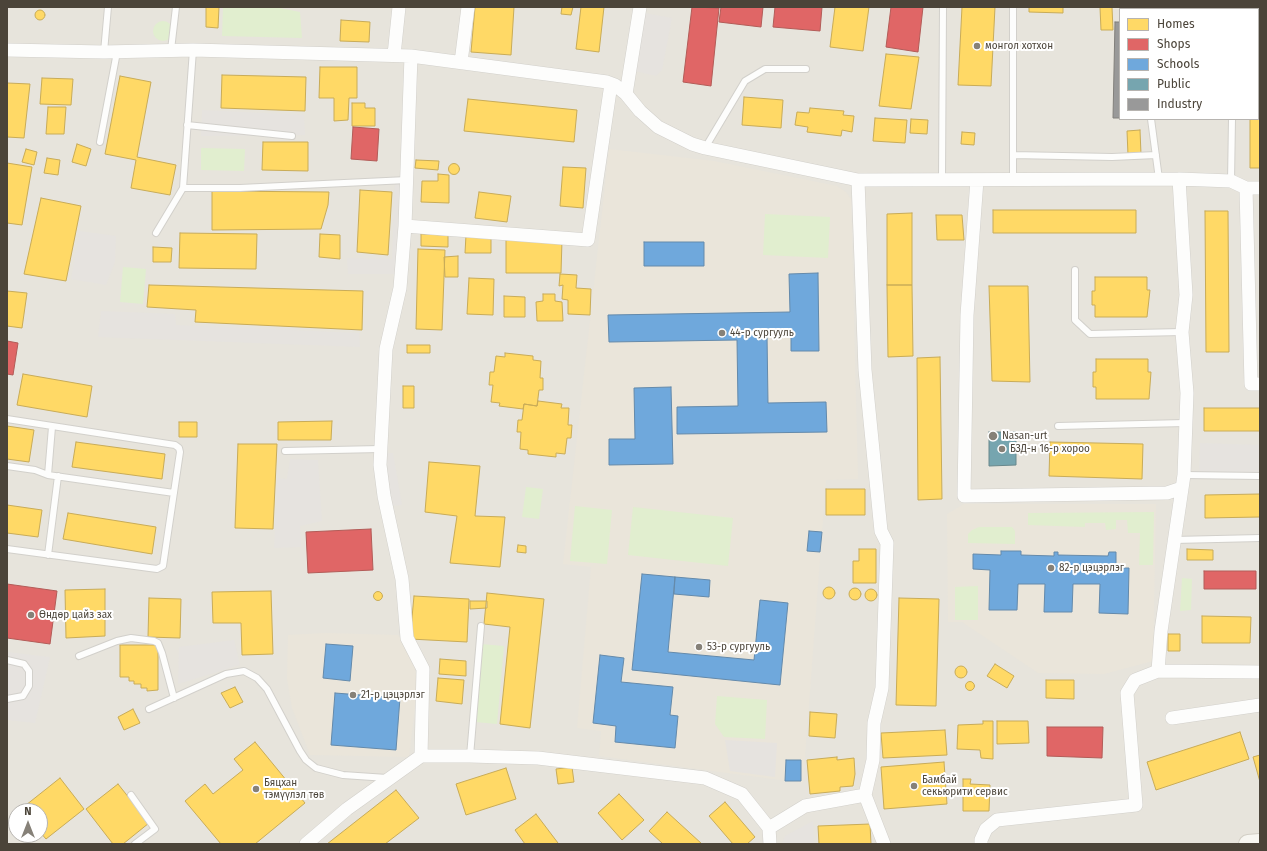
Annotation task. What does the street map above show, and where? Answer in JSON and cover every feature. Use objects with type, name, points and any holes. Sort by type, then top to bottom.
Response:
[{"type":"main road","points":[[1248,844],[1260,843]]},
{"type":"street","points":[[394,55],[399,7]]},
{"type":"street","points":[[461,62],[468,7]]},
{"type":"street","points":[[626,94],[640,7]]},
{"type":"street","points":[[7,50],[104,52],[193,50],[411,56],[611,84],[626,94],[640,111],[658,127],[680,139],[705,148],[858,180],[1179,179],[1231,181],[1246,188],[1260,188]]},
{"type":"street","points":[[411,56],[405,226],[400,288],[386,349],[380,449],[381,482],[402,579],[407,638],[423,669],[421,756]]},
{"type":"street","points":[[405,226],[588,240],[611,84]]},
{"type":"street","points":[[1158,671],[1160,630],[1183,482],[1186,423],[1187,393],[1182,332],[1186,295],[1179,179]]},
{"type":"street","points":[[858,180],[865,370],[881,531],[887,543],[882,688],[874,723],[873,760],[865,795],[884,844]]},
{"type":"street","points":[[977,180],[967,315],[964,496],[1167,493],[1183,482]]},
{"type":"street","points":[[1246,188],[1251,384],[1260,384]]},
{"type":"street","points":[[981,844],[981,840],[986,829],[997,820],[1136,806],[1126,693],[1135,680],[1158,671],[1260,672]]},
{"type":"street","points":[[1172,718],[1260,705]]},
{"type":"street","points":[[306,844],[347,809],[421,756],[538,758],[705,778],[742,794],[769,828],[770,844]]},
{"type":"street","points":[[769,828],[805,806],[865,795]]},
{"type":"lane","points":[[104,52],[108,7]]},
{"type":"lane","points":[[171,50],[176,7]]},
{"type":"lane","points":[[942,180],[943,7]]},
{"type":"lane","points":[[1013,7],[1013,180]]},
{"type":"lane","points":[[156,234],[183,188],[193,50]]},
{"type":"lane","points":[[100,142],[117,52]]},
{"type":"lane","points":[[705,148],[745,81],[765,69],[806,69]]},
{"type":"lane","points":[[1150,120],[1159,179]]},
{"type":"lane","points":[[1231,181],[1232,120]]},
{"type":"lane","points":[[187,125],[292,136]]},
{"type":"lane","points":[[1013,155],[1112,157],[1156,155]]},
{"type":"lane","points":[[183,188],[240,188],[407,180]]},
{"type":"lane","points":[[1074,270],[1075,320],[1090,334],[1182,332]]},
{"type":"lane","points":[[7,419],[175,445],[179,448],[180,452],[163,566],[157,569],[7,549]]},
{"type":"lane","points":[[1058,426],[1186,423]]},
{"type":"lane","points":[[48,475],[52,427]]},
{"type":"lane","points":[[285,451],[380,449]]},
{"type":"lane","points":[[7,466],[36,470],[48,475],[174,493]]},
{"type":"lane","points":[[48,555],[58,476]]},
{"type":"lane","points":[[1183,482],[1260,476]]},
{"type":"lane","points":[[1174,540],[1260,538]]},
{"type":"lane","points":[[470,756],[480,626]]},
{"type":"lane","points":[[79,656],[117,641],[132,638],[154,641],[158,643],[162,653],[174,698]]},
{"type":"lane","points":[[7,660],[24,664],[29,671],[29,686],[23,696],[7,700]]},
{"type":"lane","points":[[149,709],[226,674],[244,671],[257,678],[267,689],[300,751],[316,768],[342,775],[390,778]]},
{"type":"lane","points":[[130,795],[154,829],[135,844]]},
{"type":"shaded area","points":[[7,7],[1260,7],[1260,844],[7,844]]},
{"type":"shaded area","points":[[645,13],[672,18],[662,70],[656,76],[635,71]]},
{"type":"shaded area","points":[[202,110],[304,115],[305,135],[201,136]]},
{"type":"shaded area","points":[[609,149],[714,161],[837,186],[846,192],[851,199],[858,479],[826,480],[803,783],[599,756],[601,731],[577,728],[591,567],[563,564]]},
{"type":"shaded area","points":[[395,179],[409,179],[404,274],[348,274],[347,258],[392,259]]},
{"type":"shaded area","points":[[80,231],[116,236],[115,262],[106,285],[71,279]]},
{"type":"shaded area","points":[[101,311],[175,314],[176,325],[359,333],[360,347],[98,337]]},
{"type":"shaded area","points":[[1200,443],[1260,445],[1260,474],[1199,473]]},
{"type":"shaded area","points":[[384,453],[393,453],[402,505],[392,506]]},
{"type":"shaded area","points":[[290,459],[318,460],[322,521],[300,526],[301,547],[274,548],[278,478],[287,479]]},
{"type":"shaded area","name":"82-р цэцэрлэг","points":[[964,504],[1156,504],[1153,661],[1104,674],[1038,673],[962,622],[948,622],[947,514]]},
{"type":"shaded area","name":"21-р цэцэрлэг","points":[[326,633],[398,635],[410,651],[418,681],[409,757],[310,755],[292,708],[287,679],[288,635]]},
{"type":"shaded area","points":[[234,640],[240,665],[178,684],[179,647]]},
{"type":"shaded area","points":[[7,652],[50,657],[35,723],[7,720]]},
{"type":"shaded area","points":[[725,740],[777,743],[775,777],[730,771]]},
{"type":"shaded area","points":[[813,821],[814,844],[782,844],[785,836]]},
{"type":"green space","points":[[223,7],[275,7],[300,12],[302,38],[222,36]]},
{"type":"green space","points":[[163,21],[170,24],[173,31],[170,38],[163,41],[156,38],[153,31],[156,24]]},
{"type":"green space","points":[[201,148],[245,149],[244,171],[201,170]]},
{"type":"green space","points":[[765,214],[830,217],[828,258],[763,255]]},
{"type":"green space","points":[[123,267],[146,269],[143,304],[120,302]]},
{"type":"green space","points":[[526,487],[543,489],[539,519],[522,517]]},
{"type":"green space","points":[[575,506],[612,510],[607,564],[570,561]]},
{"type":"green space","points":[[633,507],[733,518],[728,566],[628,555]]},
{"type":"green space","points":[[1154,512],[1153,565],[1139,565],[1140,533],[1128,533],[1127,520],[1116,520],[1116,529],[1106,530],[1105,523],[1085,523],[1085,527],[1028,525],[1028,513]]},
{"type":"green space","points":[[979,527],[1012,527],[1015,531],[1015,544],[968,543],[968,534],[972,530]]},
{"type":"green space","points":[[1182,578],[1192,579],[1191,610],[1180,611]]},
{"type":"green space","points":[[978,586],[978,620],[955,620],[955,587]]},
{"type":"green space","points":[[481,644],[504,646],[497,724],[475,722]]},
{"type":"green space","points":[[717,696],[767,700],[765,739],[724,737],[715,724]]},
{"type":"building: Homes","points":[[206,7],[219,7],[218,28],[206,27]]},
{"type":"building: Homes","points":[[475,7],[514,7],[511,55],[471,52]]},
{"type":"building: Homes","points":[[562,7],[573,7],[571,15],[561,14]]},
{"type":"building: Homes","points":[[581,7],[604,7],[599,52],[576,49]]},
{"type":"building: Homes","points":[[835,7],[869,7],[863,51],[830,47]]},
{"type":"building: Homes","name":"монгол хотхон","points":[[962,7],[995,7],[991,86],[958,85]]},
{"type":"building: Homes","points":[[1029,7],[1063,7],[1063,13],[1029,12]]},
{"type":"building: Homes","points":[[1100,7],[1112,7],[1113,30],[1101,30]]},
{"type":"building: Homes","points":[[38,10],[42,10],[44,11],[44,19],[38,20],[35,17],[35,13]]},
{"type":"building: Homes","points":[[341,20],[370,22],[369,42],[340,41]]},
{"type":"building: Homes","points":[[1260,24],[1260,168],[1250,168],[1250,120],[1259,120]]},
{"type":"building: Homes","points":[[886,54],[919,57],[911,109],[879,106]]},
{"type":"building: Homes","points":[[320,67],[357,67],[357,98],[349,98],[348,120],[334,121],[334,98],[319,98]]},
{"type":"building: Homes","points":[[222,75],[306,77],[305,111],[221,108]]},
{"type":"building: Homes","points":[[120,76],[151,82],[137,157],[176,165],[170,195],[131,188],[136,160],[105,154]]},
{"type":"building: Homes","points":[[42,78],[73,79],[71,105],[40,104]]},
{"type":"building: Homes","points":[[7,83],[30,84],[24,138],[7,137]]},
{"type":"building: Homes","points":[[744,97],[783,100],[781,128],[742,125]]},
{"type":"building: Homes","points":[[468,99],[577,110],[574,142],[464,131]]},
{"type":"building: Homes","points":[[352,103],[365,103],[365,108],[375,108],[375,126],[352,126]]},
{"type":"building: Homes","points":[[48,107],[66,107],[64,134],[46,134]]},
{"type":"building: Homes","points":[[810,108],[844,111],[843,115],[854,116],[852,132],[842,130],[841,136],[807,132],[808,127],[795,125],[797,112],[809,113]]},
{"type":"building: Homes","points":[[875,118],[907,120],[905,143],[873,141]]},
{"type":"building: Homes","points":[[911,119],[928,120],[927,134],[910,133]]},
{"type":"building: Homes","points":[[1140,130],[1141,154],[1128,155],[1127,131]]},
{"type":"building: Homes","points":[[962,132],[975,133],[974,145],[961,144]]},
{"type":"building: Homes","points":[[263,142],[308,142],[308,171],[262,170]]},
{"type":"building: Homes","points":[[77,144],[91,149],[86,166],[72,162]]},
{"type":"building: Homes","points":[[26,149],[37,152],[34,165],[22,162]]},
{"type":"building: Homes","points":[[47,158],[60,160],[58,175],[44,173]]},
{"type":"building: Homes","points":[[416,160],[439,161],[438,170],[415,168]]},
{"type":"building: Homes","points":[[7,163],[32,167],[22,225],[7,223]]},
{"type":"building: Homes","points":[[452,164],[456,164],[458,165],[458,173],[452,174],[449,171],[449,167]]},
{"type":"building: Homes","points":[[563,167],[586,168],[583,208],[560,206]]},
{"type":"building: Homes","points":[[438,174],[449,175],[449,203],[421,202],[422,181],[438,181]]},
{"type":"building: Homes","points":[[360,190],[392,192],[388,255],[357,252]]},
{"type":"building: Homes","points":[[212,191],[329,192],[328,205],[321,229],[212,230]]},
{"type":"building: Homes","points":[[479,192],[511,196],[507,222],[475,218]]},
{"type":"building: Homes","points":[[41,198],[81,206],[66,281],[24,274]]},
{"type":"building: Homes","points":[[993,210],[1136,210],[1136,233],[993,233]]},
{"type":"building: Homes","points":[[1205,211],[1228,211],[1229,352],[1206,352]]},
{"type":"building: Homes","points":[[912,213],[912,285],[887,285],[887,214]]},
{"type":"building: Homes","points":[[936,215],[962,215],[964,240],[937,240]]},
{"type":"building: Homes","points":[[180,233],[257,234],[256,269],[179,268]]},
{"type":"building: Homes","points":[[320,234],[340,235],[340,259],[319,257]]},
{"type":"building: Homes","points":[[421,234],[448,235],[448,247],[421,246]]},
{"type":"building: Homes","points":[[466,235],[491,235],[491,253],[465,253]]},
{"type":"building: Homes","points":[[506,240],[562,240],[561,273],[506,273]]},
{"type":"building: Homes","points":[[153,247],[172,248],[171,262],[153,262]]},
{"type":"building: Homes","points":[[418,249],[445,250],[442,330],[416,329]]},
{"type":"building: Homes","points":[[458,256],[458,277],[445,277],[444,257]]},
{"type":"building: Homes","points":[[560,274],[577,275],[576,288],[591,289],[590,315],[568,314],[568,300],[562,299],[563,285],[559,286]]},
{"type":"building: Homes","points":[[1095,277],[1147,277],[1147,290],[1150,290],[1147,317],[1095,317],[1095,305],[1092,305],[1092,291],[1095,291]]},
{"type":"building: Homes","points":[[469,278],[494,279],[493,315],[467,314]]},
{"type":"building: Homes","points":[[149,285],[363,291],[362,330],[195,322],[196,310],[147,307]]},
{"type":"building: Homes","points":[[887,285],[912,285],[913,356],[888,357]]},
{"type":"building: Homes","points":[[989,286],[1028,286],[1030,382],[992,381]]},
{"type":"building: Homes","points":[[7,291],[27,293],[22,328],[7,326]]},
{"type":"building: Homes","points":[[543,294],[555,294],[555,301],[562,302],[563,321],[537,321],[536,302],[543,301]]},
{"type":"building: Homes","points":[[504,296],[525,297],[525,317],[504,317]]},
{"type":"building: Homes","points":[[407,345],[430,345],[430,353],[407,353]]},
{"type":"building: Homes","points":[[505,353],[533,356],[533,360],[541,361],[540,378],[543,378],[543,390],[539,390],[537,406],[524,404],[523,409],[499,406],[500,403],[491,402],[493,385],[489,385],[490,372],[494,372],[496,356],[505,357]]},
{"type":"building: Homes","points":[[940,357],[942,499],[918,500],[917,358]]},
{"type":"building: Homes","points":[[1096,359],[1148,359],[1148,372],[1151,372],[1149,399],[1096,399],[1096,387],[1093,387],[1093,372],[1096,372]]},
{"type":"building: Homes","points":[[23,374],[92,386],[87,417],[17,405]]},
{"type":"building: Homes","points":[[403,386],[414,386],[414,408],[403,408]]},
{"type":"building: Homes","points":[[538,401],[562,404],[561,408],[569,408],[568,425],[572,425],[571,438],[567,438],[565,454],[556,453],[556,457],[528,454],[528,450],[520,449],[521,432],[517,432],[518,420],[522,420],[524,404],[537,406]]},
{"type":"building: Homes","points":[[1204,408],[1260,408],[1260,431],[1204,431]]},
{"type":"building: Homes","points":[[332,421],[331,440],[278,440],[278,422]]},
{"type":"building: Homes","points":[[179,422],[197,422],[197,437],[179,437]]},
{"type":"building: Homes","points":[[7,426],[34,430],[29,462],[7,459]]},
{"type":"building: Homes","points":[[76,442],[165,454],[162,479],[72,467]]},
{"type":"building: Homes","points":[[1050,442],[1143,444],[1142,479],[1049,476]]},
{"type":"building: Homes","points":[[238,444],[277,444],[273,529],[235,528]]},
{"type":"building: Homes","points":[[429,462],[480,466],[475,516],[505,517],[500,567],[450,563],[457,516],[425,512]]},
{"type":"building: Homes","points":[[826,489],[865,489],[865,515],[826,515]]},
{"type":"building: Homes","points":[[1260,494],[1260,517],[1205,518],[1205,495]]},
{"type":"building: Homes","points":[[7,505],[42,510],[38,537],[7,533]]},
{"type":"building: Homes","points":[[68,513],[156,527],[152,554],[63,539]]},
{"type":"building: Homes","points":[[518,545],[526,546],[526,553],[517,552]]},
{"type":"building: Homes","points":[[859,549],[876,549],[876,583],[853,583],[853,561],[859,561]]},
{"type":"building: Homes","points":[[1187,549],[1213,550],[1213,560],[1187,560]]},
{"type":"building: Homes","points":[[827,587],[831,587],[835,593],[831,599],[827,599],[823,595],[823,591]]},
{"type":"building: Homes","points":[[853,588],[857,588],[861,594],[857,600],[853,600],[849,596],[849,592]]},
{"type":"building: Homes","points":[[105,589],[105,636],[66,638],[65,590]]},
{"type":"building: Homes","points":[[869,589],[873,589],[877,595],[873,601],[869,601],[865,597],[865,593]]},
{"type":"building: Homes","points":[[271,591],[273,654],[242,655],[241,623],[213,623],[212,592]]},
{"type":"building: Homes","points":[[378,591],[383,596],[378,601],[373,596]]},
{"type":"building: Homes","points":[[487,593],[544,599],[530,728],[500,724],[510,627],[484,624]]},
{"type":"building: Homes","points":[[414,596],[469,599],[467,642],[410,639]]},
{"type":"building: Homes","points":[[149,598],[181,599],[180,638],[148,637]]},
{"type":"building: Homes","points":[[899,598],[939,599],[936,706],[896,705]]},
{"type":"building: Homes","points":[[470,601],[487,601],[487,608],[470,609]]},
{"type":"building: Homes","points":[[1202,616],[1251,617],[1250,643],[1202,643]]},
{"type":"building: Homes","points":[[1168,634],[1180,634],[1180,651],[1168,651]]},
{"type":"building: Homes","points":[[120,645],[158,645],[158,690],[147,691],[147,688],[141,688],[141,684],[134,684],[134,681],[129,681],[129,677],[120,677]]},
{"type":"building: Homes","points":[[440,659],[466,661],[466,676],[439,674]]},
{"type":"building: Homes","points":[[995,664],[1014,676],[1007,688],[987,676]]},
{"type":"building: Homes","points":[[959,666],[963,666],[967,672],[963,678],[959,678],[955,674],[955,670]]},
{"type":"building: Homes","points":[[438,678],[464,680],[462,704],[436,701]]},
{"type":"building: Homes","points":[[1046,680],[1074,680],[1074,699],[1046,698]]},
{"type":"building: Homes","points":[[968,682],[972,682],[974,686],[972,690],[968,690],[966,688],[966,684]]},
{"type":"building: Homes","points":[[235,687],[243,702],[230,708],[221,693]]},
{"type":"building: Homes","points":[[133,709],[140,723],[124,730],[118,717]]},
{"type":"building: Homes","points":[[810,712],[837,714],[835,738],[809,736]]},
{"type":"building: Homes","points":[[983,721],[993,721],[993,759],[981,758],[980,750],[957,749],[958,725],[983,724]]},
{"type":"building: Homes","points":[[997,721],[1028,721],[1029,743],[997,744]]},
{"type":"building: Homes","points":[[945,730],[947,755],[883,758],[881,733]]},
{"type":"building: Homes","points":[[1240,732],[1249,759],[1156,790],[1147,762]]},
{"type":"building: Homes","name":"Бяцхан тэмүүлэл төв","points":[[255,742],[305,803],[255,844],[221,844],[185,801],[205,784],[213,794],[243,770],[234,759]]},
{"type":"building: Homes","points":[[1260,755],[1260,782],[1253,757]]},
{"type":"building: Homes","points":[[837,757],[837,760],[854,758],[855,774],[853,786],[840,787],[840,791],[810,794],[807,760]]},
{"type":"building: Homes","name":"Бамбай секьюрити сервис","points":[[944,762],[947,804],[884,809],[881,767]]},
{"type":"building: Homes","points":[[572,767],[574,782],[558,784],[556,769]]},
{"type":"building: Homes","points":[[506,768],[516,799],[466,815],[456,784]]},
{"type":"building: Homes","points":[[60,778],[84,809],[48,837],[48,803],[29,803]]},
{"type":"building: Homes","points":[[963,779],[971,779],[970,784],[990,785],[989,811],[963,811]]},
{"type":"building: Homes","points":[[118,784],[149,823],[123,844],[113,844],[86,809]]},
{"type":"building: Homes","points":[[396,790],[419,818],[385,844],[327,844]]},
{"type":"building: Homes","points":[[619,794],[644,820],[622,840],[598,813]]},
{"type":"building: Homes","points":[[725,802],[755,837],[747,844],[733,844],[709,816]]},
{"type":"building: Homes","points":[[667,812],[702,844],[663,844],[649,831]]},
{"type":"building: Homes","points":[[536,814],[558,843],[557,844],[525,844],[515,830]]},
{"type":"building: Homes","points":[[870,824],[871,844],[819,844],[818,826]]},
{"type":"building: Shops","points":[[692,7],[719,8],[711,86],[683,82]]},
{"type":"building: Shops","points":[[721,7],[763,7],[761,27],[719,22]]},
{"type":"building: Shops","points":[[775,7],[822,7],[820,31],[773,27]]},
{"type":"building: Shops","points":[[891,7],[923,7],[918,52],[886,47]]},
{"type":"building: Shops","points":[[353,127],[379,129],[377,161],[351,159]]},
{"type":"building: Shops","points":[[7,341],[18,343],[13,375],[7,374]]},
{"type":"building: Shops","points":[[371,529],[373,570],[308,573],[306,532]]},
{"type":"building: Shops","points":[[1204,571],[1256,571],[1256,589],[1204,589]]},
{"type":"building: Shops","name":"Өндөр цайз зах","points":[[7,584],[57,591],[50,644],[7,638]]},
{"type":"building: Shops","points":[[1047,727],[1103,727],[1102,758],[1047,756]]},
{"type":"building: Schools","points":[[644,242],[704,242],[704,266],[644,266]]},
{"type":"building: Schools","points":[[818,273],[819,351],[791,351],[791,334],[767,335],[768,403],[826,402],[827,432],[677,434],[677,407],[738,406],[737,340],[609,342],[608,315],[790,312],[789,274]]},
{"type":"building: Schools","points":[[671,387],[673,464],[609,465],[609,439],[635,439],[634,388]]},
{"type":"building: Schools","points":[[809,531],[822,532],[820,552],[807,551]]},
{"type":"building: Schools","points":[[1001,551],[1021,551],[1021,555],[1054,556],[1054,552],[1058,552],[1058,555],[1108,556],[1109,552],[1116,552],[1116,568],[1129,568],[1128,614],[1099,613],[1100,584],[1073,584],[1072,612],[1044,612],[1045,584],[1018,584],[1017,610],[989,610],[990,570],[973,569],[973,554],[1001,555]]},
{"type":"building: Schools","points":[[642,574],[675,577],[668,652],[754,660],[760,600],[788,603],[780,685],[632,670]]},
{"type":"building: Schools","points":[[675,577],[710,580],[709,597],[674,594]]},
{"type":"building: Schools","points":[[326,644],[353,646],[350,681],[323,678]]},
{"type":"building: Schools","points":[[600,655],[624,658],[621,682],[673,687],[670,715],[678,716],[675,748],[615,742],[616,726],[593,723]]},
{"type":"building: Schools","points":[[335,693],[400,698],[396,750],[331,745]]},
{"type":"building: Schools","points":[[786,760],[801,760],[801,781],[785,781]]},
{"type":"building: Public","name":"БЗД-н 16-р хороо","points":[[989,432],[1016,432],[1016,465],[989,466]]},
{"type":"building: Industry","points":[[1115,22],[1119,22],[1119,118],[1113,118]]},
{"type":"place","name":"монгол хотхон","points":[[977,46]]},
{"type":"place","name":"44-р сургууль","points":[[722,333]]},
{"type":"place","name":"Nasan-urt","points":[[993,436]]},
{"type":"place","name":"БЗД-н 16-р хороо","points":[[1002,449]]},
{"type":"place","name":"82-р цэцэрлэг","points":[[1051,568]]},
{"type":"place","name":"Өндөр цайз зах","points":[[31,615]]},
{"type":"place","name":"53-р сургууль","points":[[699,647]]},
{"type":"place","name":"21-р цэцэрлэг","points":[[353,695]]},
{"type":"place","name":"Бамбай секьюрити сервис","points":[[914,786]]},
{"type":"place","name":"Бяцхан тэмүүлэл төв","points":[[256,789]]}]
